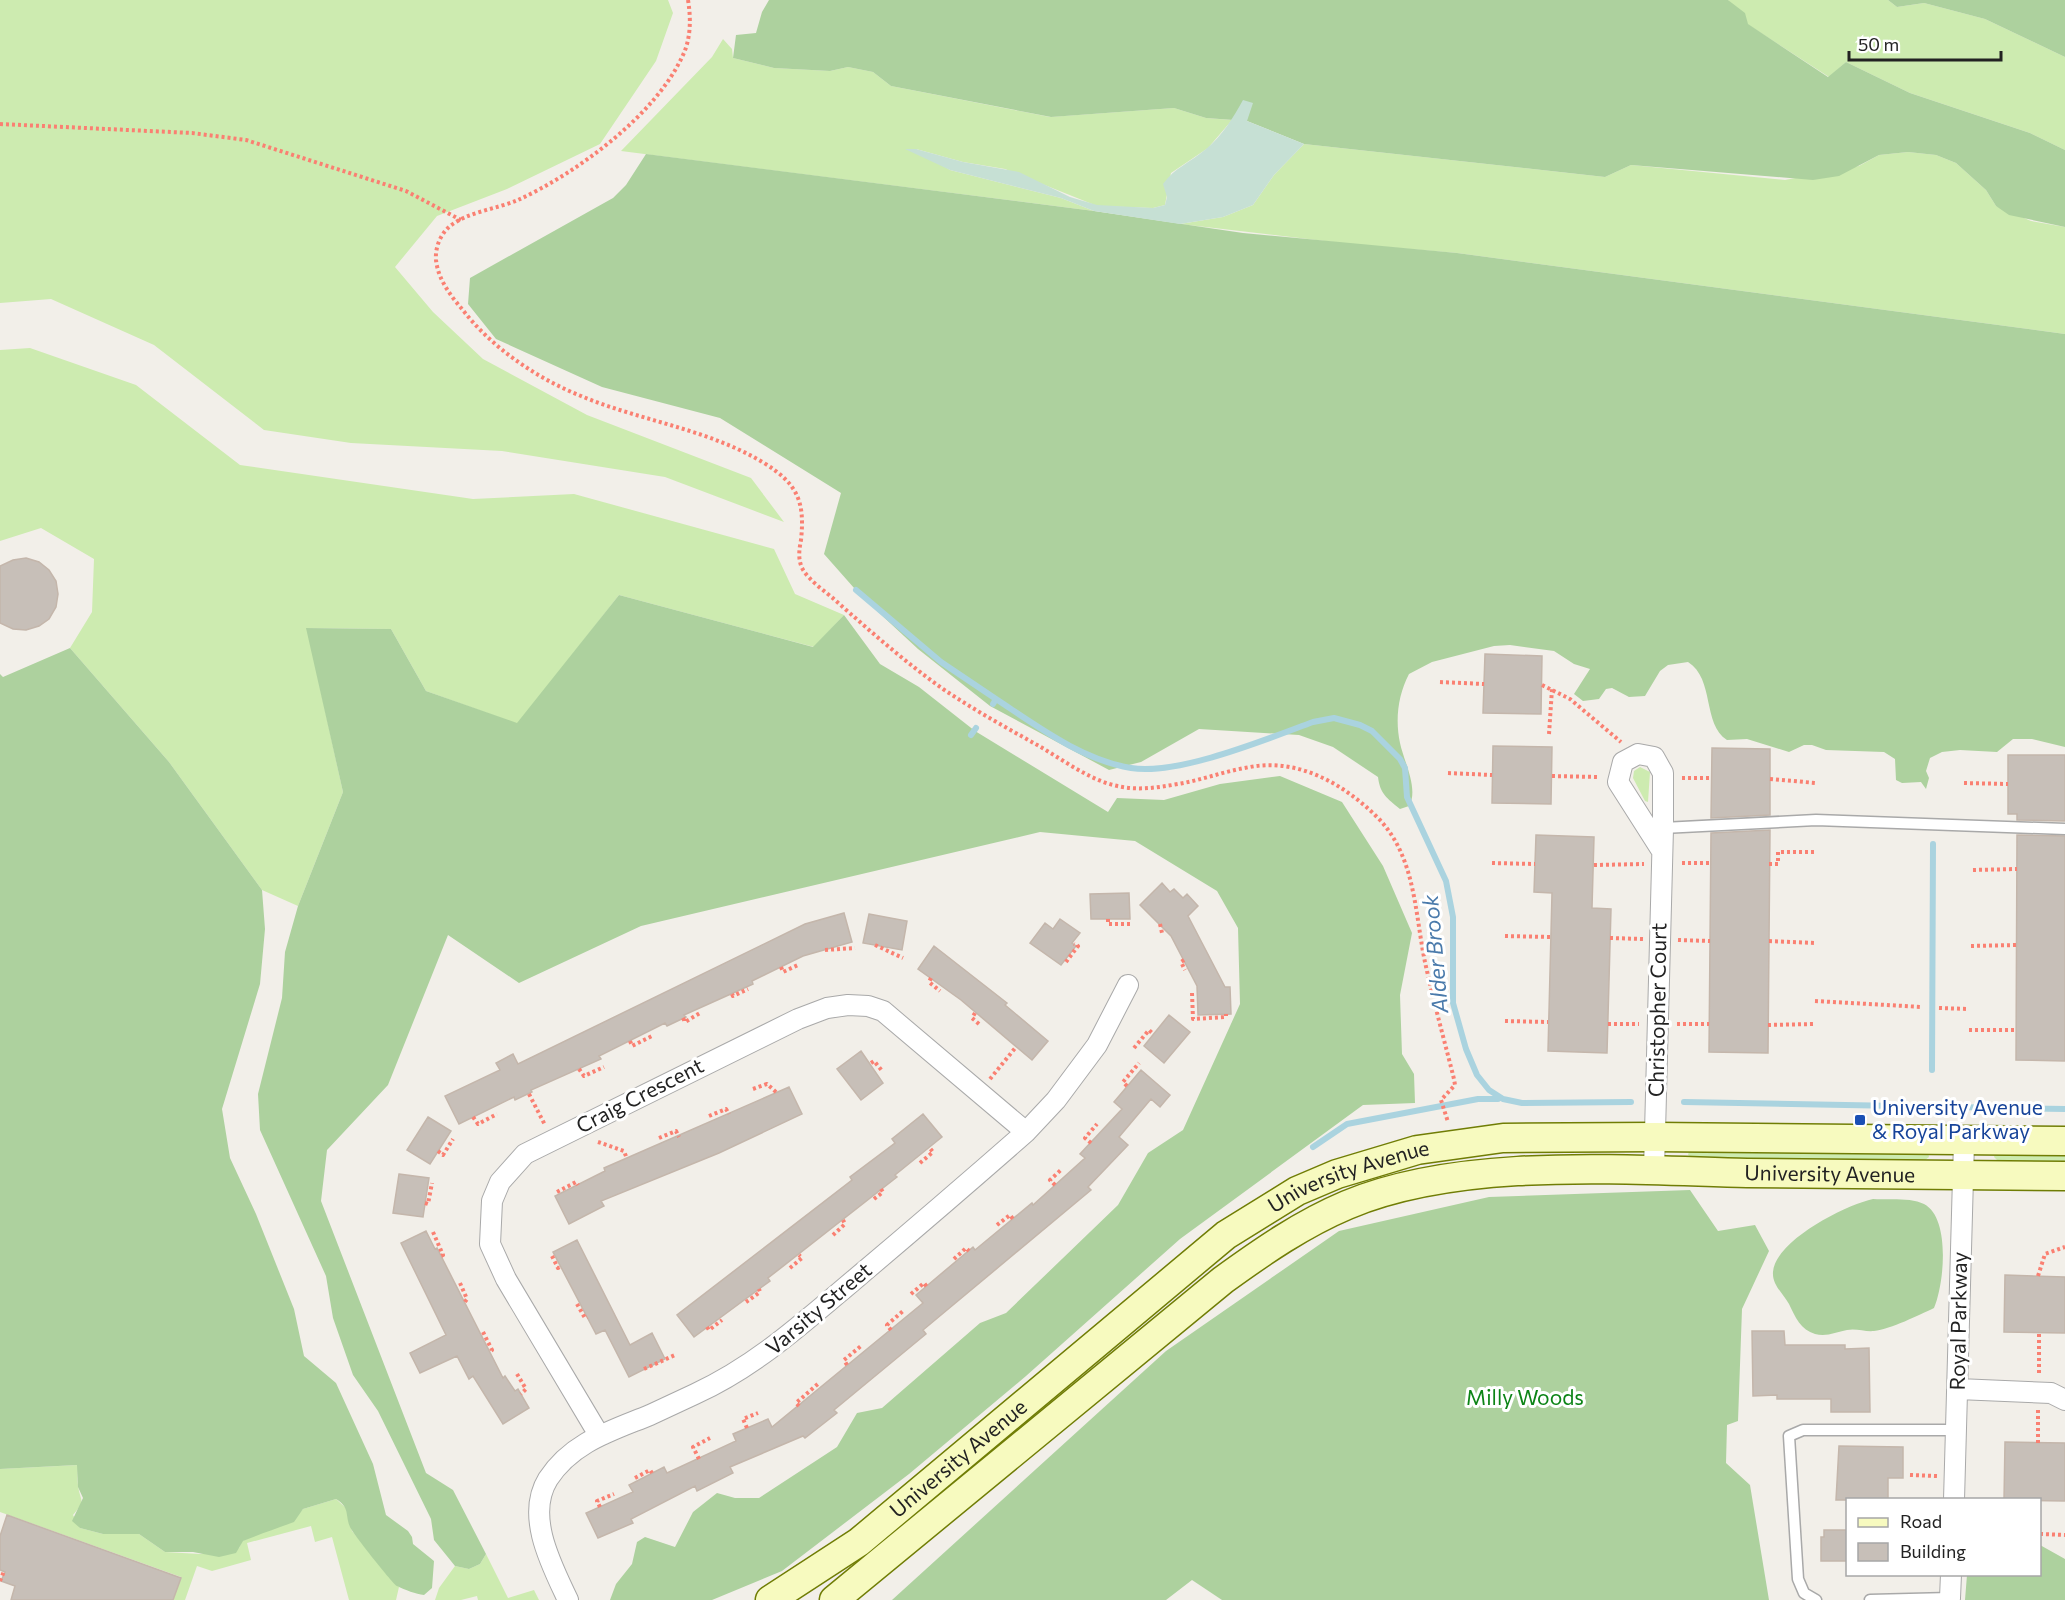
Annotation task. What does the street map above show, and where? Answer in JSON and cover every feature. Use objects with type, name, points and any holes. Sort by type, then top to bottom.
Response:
[{"type":"main road","name":"University Avenue","points":[[770,1600],[859,1542],[1226,1235],[1297,1191],[1336,1174],[1407,1152],[1455,1143],[1503,1138],[1655,1137],[2065,1142]]},
{"type":"main road","name":"University Avenue","points":[[834,1600],[1224,1280],[1289,1234],[1348,1204],[1413,1185],[1450,1178],[1542,1171],[1654,1170],[2065,1176]]},
{"type":"street","points":[[1662,851],[1622,790],[1618,777],[1623,762],[1632,755],[1647,754],[1654,757],[1661,766],[1664,777]]},
{"type":"street","name":"Christopher Court","points":[[1654,1170],[1664,777]]},
{"type":"street","name":"Varsity Street","points":[[568,1600],[549,1559],[541,1527],[540,1502],[547,1482],[559,1464],[576,1449],[599,1435],[720,1382],[764,1356],[1026,1131],[1056,1100],[1097,1045],[1128,985]]},
{"type":"street","name":"Craig Crescent","points":[[599,1435],[506,1279],[490,1244],[492,1201],[500,1182],[525,1154],[767,1032],[827,1008],[848,1005],[868,1006],[883,1011],[1026,1131]]},
{"type":"street","name":"Royal Parkway","points":[[1954,1498],[1964,1142]]},
{"type":"street","points":[[1958,1389],[2060,1393]]},
{"type":"street","points":[[1950,1598],[1951,1576]]},
{"type":"lane","points":[[1662,828],[1816,820],[2065,829]]},
{"type":"lane","points":[[1816,1600],[1804,1593],[1798,1579],[1790,1436],[1803,1430],[1956,1430]]},
{"type":"lane","points":[[1870,1600],[1950,1598]]},
{"type":"path","points":[[688,0],[690,33],[683,55],[658,93],[627,127],[574,171],[514,202],[461,220],[441,236],[436,261],[448,291],[479,331],[538,373],[583,397],[683,428],[742,452],[776,471],[795,488],[801,501],[799,550],[802,569],[858,621],[943,688],[1083,772],[1116,786],[1146,790],[1194,781],[1247,767],[1281,765],[1312,772],[1362,803],[1396,840],[1404,857],[1417,903],[1425,966],[1455,1085],[1441,1100],[1455,1143]]},
{"type":"path","points":[[0,124],[192,133],[246,140],[406,191],[461,220]]},
{"type":"path","points":[[1440,682],[1484,684]]},
{"type":"path","points":[[1542,685],[1570,699],[1592,716],[1632,755]]},
{"type":"path","points":[[1549,734],[1552,689]]},
{"type":"path","points":[[1448,773],[1492,774]]},
{"type":"path","points":[[1552,776],[1618,777]]},
{"type":"path","points":[[1664,777],[1712,778]]},
{"type":"path","points":[[1770,779],[1815,783]]},
{"type":"path","points":[[1964,783],[2008,784]]},
{"type":"path","points":[[1769,864],[1778,864],[1778,852],[1816,852]]},
{"type":"path","points":[[1492,863],[1535,864]]},
{"type":"path","points":[[1973,870],[2017,869]]},
{"type":"path","points":[[1108,919],[1108,924],[1132,924]]},
{"type":"path","points":[[1160,924],[1162,933]]},
{"type":"path","points":[[1505,936],[1551,937]]},
{"type":"path","points":[[1769,941],[1815,943]]},
{"type":"path","points":[[875,945],[903,958]]},
{"type":"path","points":[[1066,962],[1078,946],[1074,945]]},
{"type":"path","points":[[1971,946],[2016,945]]},
{"type":"path","points":[[825,950],[855,948]]},
{"type":"path","points":[[1184,960],[1181,962],[1185,970]]},
{"type":"path","points":[[781,967],[783,972],[798,965]]},
{"type":"path","points":[[931,978],[929,982],[940,991]]},
{"type":"path","points":[[732,994],[733,996],[748,989]]},
{"type":"path","points":[[1192,993],[1193,1019],[1226,1017],[1226,1014]]},
{"type":"path","points":[[1815,1001],[1922,1007]]},
{"type":"path","points":[[1940,1008],[1969,1009]]},
{"type":"path","points":[[683,1018],[685,1022],[700,1013]]},
{"type":"path","points":[[975,1013],[972,1018],[979,1024]]},
{"type":"path","points":[[1505,1020],[1548,1022]]},
{"type":"path","points":[[1768,1025],[1815,1024]]},
{"type":"path","points":[[1134,1048],[1149,1030],[1154,1034]]},
{"type":"path","points":[[1969,1030],[2016,1030]]},
{"type":"path","points":[[630,1041],[632,1046],[652,1036]]},
{"type":"path","points":[[980,1092],[1016,1047]]},
{"type":"path","points":[[871,1063],[874,1061],[883,1072]]},
{"type":"path","points":[[1127,1086],[1123,1082],[1139,1063]]},
{"type":"path","points":[[579,1069],[584,1076],[603,1067]]},
{"type":"path","points":[[753,1089],[767,1084],[777,1093]]},
{"type":"path","points":[[529,1094],[553,1139]]},
{"type":"path","points":[[709,1116],[726,1108],[729,1114]]},
{"type":"path","points":[[473,1117],[478,1124],[497,1114]]},
{"type":"path","points":[[1091,1143],[1085,1138],[1097,1124]]},
{"type":"path","points":[[659,1138],[676,1131],[679,1137]]},
{"type":"path","points":[[438,1151],[443,1155],[453,1139]]},
{"type":"path","points":[[598,1142],[624,1151],[627,1159]]},
{"type":"path","points":[[920,1163],[933,1152],[929,1147]]},
{"type":"path","points":[[1055,1185],[1050,1180],[1062,1169]]},
{"type":"path","points":[[557,1192],[576,1182],[578,1185]]},
{"type":"path","points":[[425,1203],[428,1204],[432,1183]]},
{"type":"path","points":[[874,1198],[883,1192],[881,1189]]},
{"type":"path","points":[[997,1225],[1010,1215],[1013,1219]]},
{"type":"path","points":[[832,1234],[845,1224],[843,1220]]},
{"type":"path","points":[[433,1232],[443,1255],[441,1256]]},
{"type":"path","points":[[954,1259],[966,1248],[969,1251]]},
{"type":"path","points":[[2038,1276],[2045,1254],[2065,1248]]},
{"type":"path","points":[[790,1268],[802,1258],[799,1255]]},
{"type":"path","points":[[552,1256],[558,1268],[561,1266]]},
{"type":"path","points":[[460,1283],[467,1299],[464,1303]]},
{"type":"path","points":[[911,1294],[924,1283],[927,1287]]},
{"type":"path","points":[[746,1302],[760,1292],[759,1289]]},
{"type":"path","points":[[577,1304],[585,1318],[587,1317]]},
{"type":"path","points":[[891,1330],[887,1325],[903,1311]]},
{"type":"path","points":[[707,1327],[709,1330],[722,1320]]},
{"type":"path","points":[[483,1332],[492,1350],[489,1352]]},
{"type":"path","points":[[847,1365],[844,1360],[861,1346]]},
{"type":"path","points":[[644,1369],[675,1355]]},
{"type":"path","points":[[517,1374],[526,1389],[521,1394]]},
{"type":"path","points":[[799,1406],[796,1403],[819,1383]]},
{"type":"path","points":[[747,1428],[743,1419],[758,1413]]},
{"type":"path","points":[[699,1459],[693,1447],[710,1438]]},
{"type":"path","points":[[635,1478],[650,1470],[652,1473]]},
{"type":"path","points":[[1910,1475],[1954,1477]]},
{"type":"path","points":[[600,1507],[597,1501],[614,1494]]},
{"type":"path","points":[[2041,1534],[2065,1535]]},
{"type":"path","points":[[0,1581],[4,1571]]},
{"type":"green space","points":[[0,0],[668,0],[673,13],[656,61],[600,144],[507,189],[437,216],[395,267],[433,312],[483,359],[587,415],[751,478],[784,522],[665,477],[502,451],[351,443],[264,430],[154,345],[51,299],[0,303]]},
{"type":"green space","points":[[769,0],[1728,0],[1745,13],[1748,24],[1828,77],[1846,62],[1910,93],[2030,133],[2065,150],[2065,227],[2009,215],[1996,206],[1986,190],[1956,163],[1936,155],[1908,152],[1879,155],[1839,176],[1813,180],[1631,165],[1605,177],[1304,144],[1247,121],[1206,118],[1174,108],[1051,117],[891,86],[873,72],[848,67],[830,71],[774,68],[733,58],[736,35],[756,33],[762,12]]},
{"type":"green space","points":[[1728,0],[1888,0],[1897,7],[1924,3],[1985,19],[2065,57],[2065,150],[2030,133],[1910,93],[1846,62],[1829,77],[1747,24]]},
{"type":"green space","points":[[1888,0],[2065,0],[2065,57],[1985,19],[1924,3],[1897,7]]},
{"type":"green space","points":[[723,39],[732,49],[733,58],[774,68],[830,71],[848,67],[873,72],[891,86],[1050,117],[1174,108],[1206,118],[1232,120],[1208,148],[1171,173],[1165,205],[1153,208],[1097,206],[1005,169],[963,162],[916,149],[950,170],[1061,198],[1094,211],[621,151],[712,57]]},
{"type":"green space","points":[[1243,100],[1253,103],[1247,121],[1304,144],[1274,175],[1253,205],[1223,217],[1180,224],[1094,211],[1061,198],[950,170],[905,149],[916,149],[963,162],[1019,172],[1070,197],[1097,205],[1153,208],[1165,205],[1167,197],[1163,184],[1167,178],[1217,138]]},
{"type":"green space","points":[[1304,144],[1605,177],[1631,165],[1785,180],[1859,166],[1879,155],[1908,152],[1936,155],[1956,163],[1986,190],[1996,206],[2031,221],[2065,227],[2065,334],[1457,253],[1350,244],[1180,224],[1223,217],[1253,205],[1274,175]]},
{"type":"green space","points":[[646,154],[1094,211],[1243,233],[1457,253],[2065,334],[2065,747],[2032,739],[2013,739],[1997,752],[1960,750],[1942,752],[1930,758],[1926,771],[1929,778],[1926,789],[1921,782],[1902,783],[1896,780],[1895,759],[1884,752],[1826,750],[1804,745],[1789,752],[1747,739],[1727,740],[1719,733],[1714,723],[1702,679],[1688,662],[1668,665],[1660,671],[1645,696],[1629,697],[1612,688],[1606,689],[1599,699],[1583,701],[1574,694],[1590,669],[1574,664],[1554,651],[1510,645],[1494,646],[1432,662],[1409,674],[1398,708],[1398,725],[1400,743],[1412,784],[1412,799],[1409,806],[1400,809],[1382,792],[1378,777],[1333,747],[1299,735],[1199,729],[1141,762],[1109,770],[990,706],[918,649],[862,597],[824,554],[841,493],[720,418],[602,387],[496,339],[468,304],[470,278],[613,198],[626,185]]},
{"type":"green space","points":[[30,348],[136,385],[240,465],[473,499],[574,494],[774,549],[795,594],[844,615],[814,647],[619,595],[518,724],[426,691],[391,629],[307,628],[343,792],[298,906],[262,890],[169,762],[70,648],[92,612],[94,559],[41,528],[0,541],[0,350]]},
{"type":"green space","points":[[619,595],[813,647],[844,615],[880,664],[919,687],[975,731],[1108,812],[1117,798],[1164,800],[1220,784],[1280,776],[1342,802],[1383,866],[1412,933],[1400,995],[1402,1054],[1414,1074],[1415,1103],[1363,1105],[1180,1239],[1026,1376],[909,1474],[782,1571],[712,1600],[610,1600],[616,1584],[632,1564],[637,1542],[645,1537],[675,1547],[693,1512],[717,1493],[735,1498],[759,1498],[837,1447],[857,1413],[882,1408],[980,1323],[1006,1313],[1118,1205],[1148,1153],[1183,1130],[1240,1004],[1238,928],[1217,891],[1135,841],[1040,832],[641,926],[519,983],[448,935],[388,1085],[327,1150],[321,1201],[426,1473],[453,1490],[486,1554],[480,1564],[469,1569],[455,1566],[434,1540],[431,1519],[378,1411],[353,1375],[333,1318],[326,1276],[260,1130],[258,1094],[282,998],[285,952],[298,906],[343,792],[306,628],[391,629],[426,691],[517,723]]},
{"type":"green space","points":[[70,648],[169,762],[262,890],[265,929],[260,984],[222,1109],[230,1158],[256,1214],[294,1309],[304,1356],[336,1383],[373,1464],[386,1515],[408,1531],[413,1544],[434,1561],[432,1588],[424,1595],[394,1583],[353,1532],[345,1508],[336,1499],[303,1509],[294,1522],[243,1541],[236,1553],[219,1557],[193,1552],[165,1552],[139,1534],[103,1534],[80,1528],[72,1521],[83,1498],[78,1487],[77,1465],[0,1469],[0,674],[3,677]]},
{"type":"green space","points":[[1640,767],[1650,772],[1648,802],[1645,801],[1633,778],[1634,771]]},
{"type":"green space","points":[[1689,1151],[1928,1153],[1929,1157],[1924,1161],[1692,1158],[1688,1155]]},
{"type":"green space","points":[[2065,1153],[2065,1162],[1998,1161],[1994,1157],[1995,1154]]},
{"type":"green space","name":"Milly Woods","points":[[1690,1190],[1718,1231],[1755,1225],[1769,1251],[1742,1309],[1738,1421],[1727,1425],[1726,1463],[1750,1485],[1769,1600],[1222,1600],[1192,1580],[1166,1600],[892,1600],[1166,1351],[1339,1231],[1489,1197]]},
{"type":"green space","points":[[1873,1199],[1913,1200],[1924,1204],[1933,1212],[1942,1237],[1943,1253],[1938,1298],[1934,1308],[1881,1330],[1850,1330],[1824,1335],[1810,1332],[1799,1322],[1776,1285],[1773,1272],[1777,1260],[1786,1248],[1813,1226],[1846,1209]]},
{"type":"green space","points":[[78,1465],[78,1483],[82,1500],[73,1515],[80,1528],[103,1534],[139,1534],[165,1552],[200,1554],[239,1548],[242,1541],[281,1524],[290,1523],[303,1509],[336,1499],[346,1508],[352,1531],[399,1587],[396,1600],[349,1600],[332,1537],[315,1542],[311,1526],[247,1543],[251,1560],[212,1571],[197,1566],[185,1600],[173,1600],[181,1577],[0,1512],[0,1469]]},
{"type":"green space","points":[[2041,1546],[2065,1559],[2065,1600],[1965,1600],[1967,1576],[2041,1576]]},
{"type":"green space","points":[[486,1554],[508,1598],[534,1590],[539,1600],[478,1600],[477,1596],[461,1600],[435,1600],[439,1588],[455,1566],[469,1569],[480,1564]]},
{"type":"building","points":[[26,558],[39,562],[49,570],[56,581],[58,594],[56,607],[49,619],[39,626],[26,630],[13,629],[0,623],[0,566],[13,560]]},
{"type":"building","points":[[1485,654],[1542,656],[1541,714],[1483,713]]},
{"type":"building","points":[[1493,746],[1552,747],[1551,804],[1492,803]]},
{"type":"building","points":[[1712,748],[1770,749],[1770,815],[1711,818]]},
{"type":"building","points":[[2008,755],[2065,755],[2065,821],[2017,820],[2017,814],[2008,814]]},
{"type":"building","points":[[1770,830],[1768,1053],[1709,1052],[1711,833]]},
{"type":"building","points":[[1536,835],[1594,837],[1592,908],[1611,909],[1607,1053],[1548,1051],[1552,893],[1534,892]]},
{"type":"building","points":[[2017,835],[2065,836],[2065,1061],[2016,1060]]},
{"type":"building","points":[[1162,883],[1170,892],[1174,889],[1183,898],[1187,894],[1198,906],[1188,916],[1225,987],[1230,987],[1231,1014],[1198,1015],[1197,986],[1171,936],[1140,905]]},
{"type":"building","points":[[1129,893],[1130,919],[1091,919],[1090,894]]},
{"type":"building","points":[[844,913],[852,942],[803,956],[752,981],[753,984],[684,1015],[686,1017],[667,1026],[665,1023],[599,1056],[601,1059],[459,1124],[445,1096],[500,1070],[496,1063],[513,1054],[518,1064],[805,924]]},
{"type":"building","points":[[869,914],[907,921],[902,950],[863,943]]},
{"type":"building","points":[[1060,919],[1080,933],[1072,943],[1076,946],[1061,965],[1030,943],[1045,923],[1053,929]]},
{"type":"building","points":[[934,946],[1007,1003],[1005,1005],[1048,1041],[1032,1060],[961,1000],[918,969]]},
{"type":"building","points":[[1169,1015],[1190,1032],[1164,1063],[1144,1046]]},
{"type":"building","points":[[861,1051],[883,1083],[861,1100],[837,1069]]},
{"type":"building","points":[[1141,1070],[1170,1095],[1160,1107],[1151,1099],[1119,1137],[1128,1145],[1088,1187],[1091,1190],[923,1330],[926,1334],[834,1410],[837,1413],[805,1438],[803,1436],[730,1467],[733,1473],[697,1491],[695,1486],[631,1519],[633,1523],[598,1538],[586,1513],[633,1492],[629,1485],[664,1467],[667,1473],[736,1441],[733,1434],[768,1419],[772,1427],[923,1303],[916,1295],[973,1247],[975,1250],[1032,1203],[1033,1205],[1085,1158],[1080,1154],[1122,1109],[1114,1102]]},
{"type":"building","points":[[789,1087],[802,1114],[719,1153],[601,1201],[604,1206],[569,1224],[555,1196],[605,1171],[604,1168]]},
{"type":"building","points":[[923,1114],[942,1137],[895,1175],[897,1177],[768,1278],[770,1281],[694,1337],[677,1315],[852,1180],[850,1177],[895,1143],[892,1139]]},
{"type":"building","points":[[428,1117],[451,1131],[430,1164],[407,1150]]},
{"type":"building","points":[[399,1174],[429,1178],[423,1217],[393,1213]]},
{"type":"building","points":[[426,1231],[435,1249],[437,1248],[503,1378],[505,1376],[515,1391],[518,1389],[529,1408],[503,1424],[473,1376],[469,1379],[457,1356],[420,1373],[410,1353],[446,1335],[401,1243]]},
{"type":"building","points":[[577,1240],[630,1345],[652,1333],[665,1359],[629,1377],[605,1330],[596,1334],[553,1252]]},
{"type":"building","points":[[2005,1275],[2065,1277],[2065,1333],[2004,1332]]},
{"type":"building","points":[[1752,1331],[1784,1331],[1785,1345],[1845,1345],[1845,1349],[1869,1348],[1870,1412],[1831,1412],[1831,1399],[1777,1399],[1777,1395],[1753,1396]]},
{"type":"building","points":[[2005,1442],[2065,1443],[2065,1501],[2041,1501],[2041,1498],[2004,1498]]},
{"type":"building","points":[[1839,1446],[1903,1447],[1903,1478],[1888,1478],[1888,1498],[1836,1500]]},
{"type":"building","points":[[7,1515],[181,1578],[173,1600],[11,1600],[15,1586],[1,1581],[5,1572],[0,1570],[0,1536]]},
{"type":"building","points":[[1824,1530],[1846,1530],[1846,1561],[1821,1561],[1821,1537],[1824,1537]]},
{"type":"waterway","points":[[856,590],[941,662],[996,699]]},
{"type":"waterway","name":"Alder Brook","points":[[993,704],[996,699],[1060,741],[1095,758],[1131,768],[1172,767],[1197,761],[1313,722],[1334,718],[1372,731],[1400,759],[1405,768],[1407,797],[1446,881],[1453,917],[1453,1003],[1466,1049],[1477,1075],[1489,1090],[1503,1099],[1522,1103],[1631,1102]]},
{"type":"waterway","name":"Alder Brook","points":[[971,735],[976,728]]},
{"type":"waterway","points":[[1932,1070],[1933,844]]},
{"type":"waterway","points":[[1313,1147],[1347,1124],[1478,1099],[1498,1099]]},
{"type":"waterway","name":"Alder Brook","points":[[1684,1102],[2065,1109]]},
{"type":"place","name":"University Avenue & Royal Parkway","points":[[1860,1120]]}]
